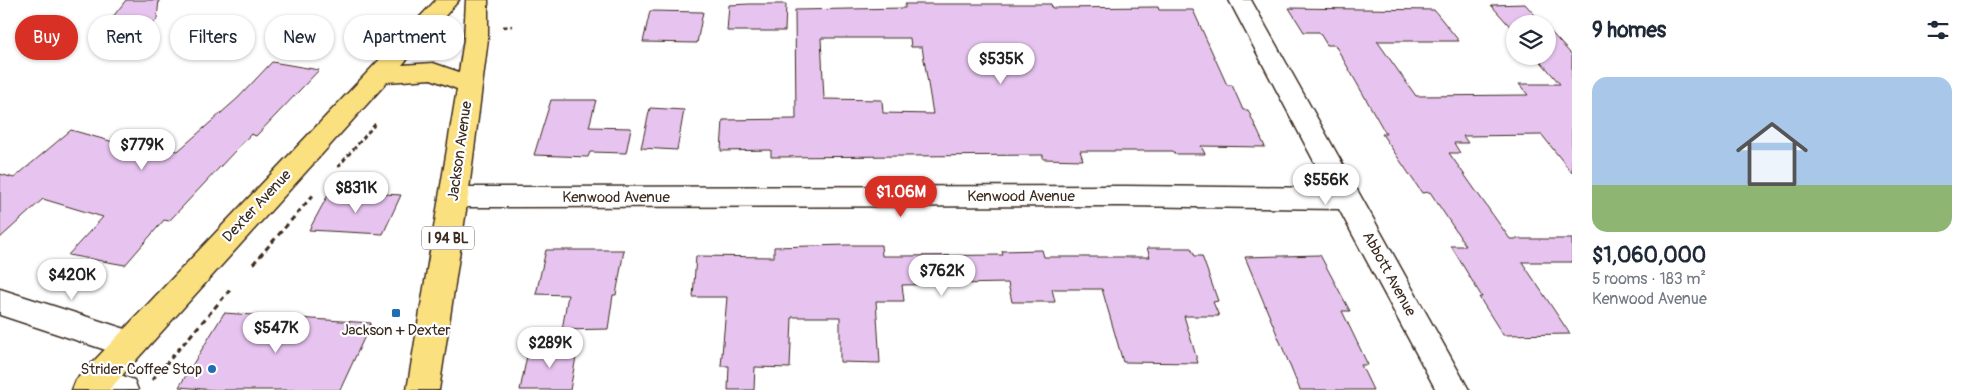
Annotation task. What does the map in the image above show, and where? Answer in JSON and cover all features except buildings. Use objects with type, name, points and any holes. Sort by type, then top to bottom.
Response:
[{"type":"main road","name":"Dexter Avenue","points":[[114,386],[130,344],[448,0]]},
{"type":"main road","name":"Jackson Avenue","points":[[423,390],[454,197],[476,40],[477,0]]},
{"type":"main road","points":[[379,74],[433,71],[469,85]]},
{"type":"street","name":"Abbott Avenue","points":[[1240,0],[1347,200],[1453,390]]},
{"type":"street","name":"Kenwood Avenue","points":[[454,197],[1124,196],[1347,200]]},
{"type":"street","points":[[0,302],[130,344]]},
{"type":"path","points":[[502,27],[512,26]]},
{"type":"path","points":[[338,167],[377,122]]},
{"type":"path","points":[[253,264],[315,193]]},
{"type":"path","points":[[114,386],[230,290]]},
{"type":"place","name":"Jackson + Dexter","points":[[396,313]]},
{"type":"place","name":"Strider Coffee Stop","points":[[212,369]]}]
